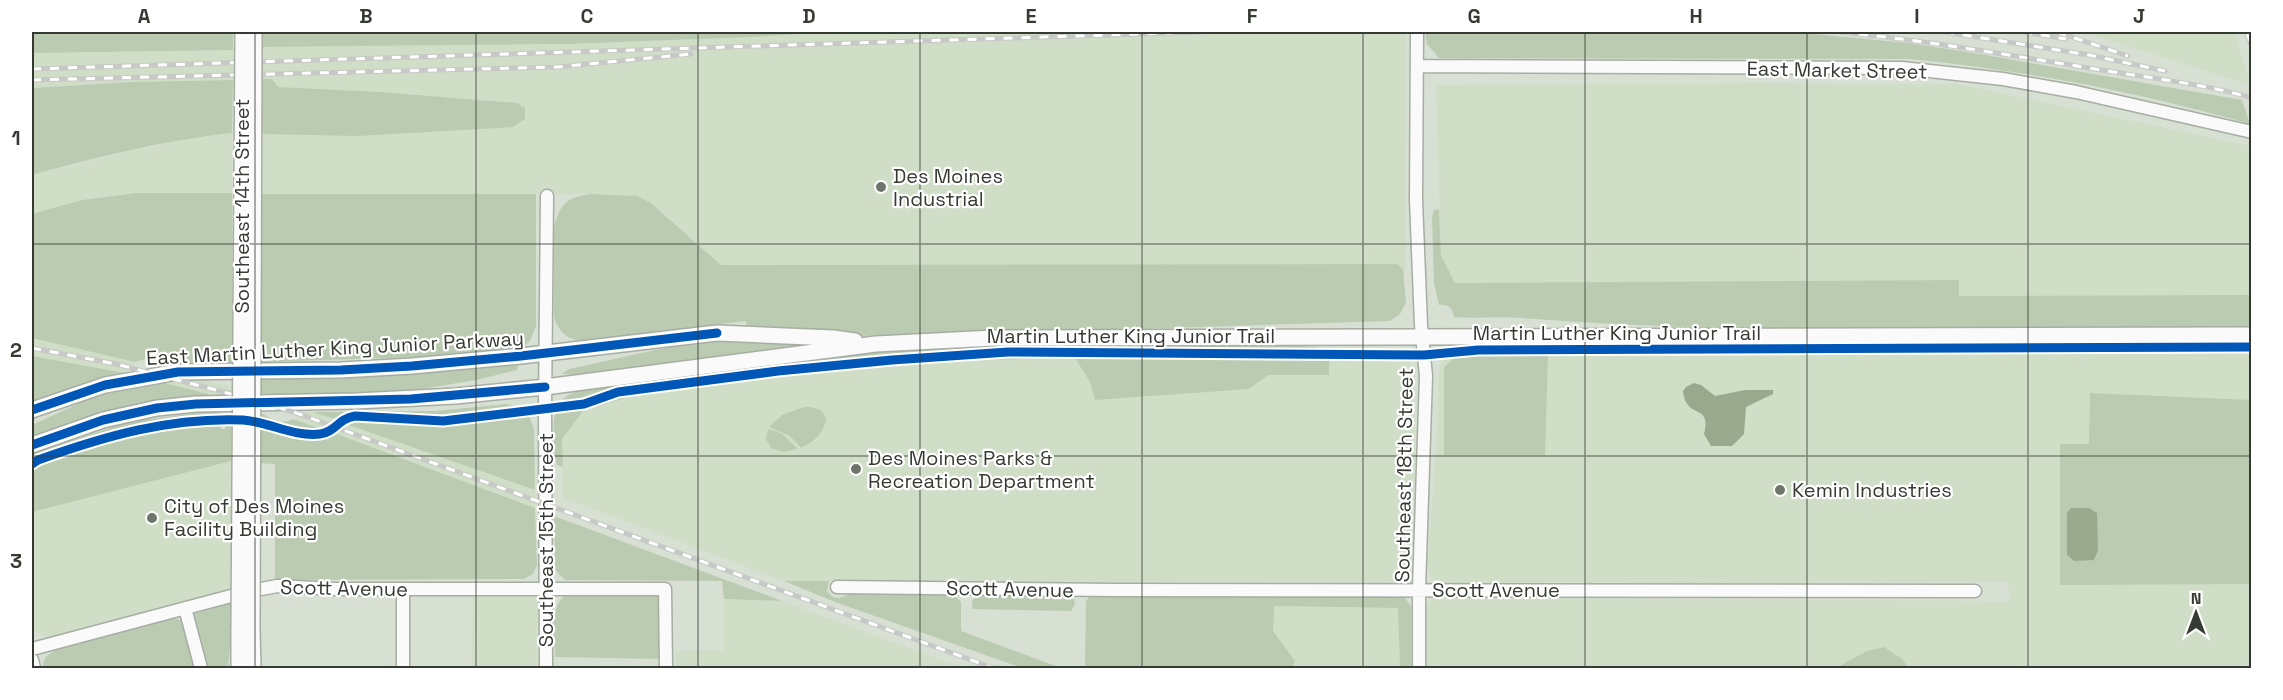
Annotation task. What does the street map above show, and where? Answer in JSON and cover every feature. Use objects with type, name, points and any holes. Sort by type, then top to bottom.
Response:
[{"type":"main road","name":"Southeast 14th Street","points":[[243,32],[246,629],[253,669]]},
{"type":"main road","name":"Southeast 14th Street","points":[[239,669],[246,629],[254,32]]},
{"type":"main road","name":"East Martin Luther King Junior Parkway","points":[[32,410],[105,385],[168,373],[204,370],[341,370],[412,366],[717,333],[833,338],[876,344]]},
{"type":"main road","name":"East Martin Luther King Junior Parkway","points":[[32,445],[103,420],[157,408],[196,404],[411,399],[545,387],[876,344],[994,338],[2252,335]]},
{"type":"street","name":"Southeast 18th Street","points":[[1417,32],[1416,200],[1422,338],[1426,376],[1419,589],[1419,669]]},
{"type":"street","name":"East Market Street","points":[[1417,66],[1902,68],[2045,86],[2252,132]]},
{"type":"street","name":"Southeast 15th Street","points":[[546,669],[547,196]]},
{"type":"street","name":"Scott Avenue","points":[[32,649],[214,600],[277,586],[665,590],[666,669]]},
{"type":"street","name":"Scott Avenue","points":[[837,587],[1105,590],[1975,591]]},
{"type":"street","points":[[403,589],[403,669]]},
{"type":"street","points":[[185,608],[201,669]]},
{"type":"street","points":[[32,660],[34,669]]},
{"type":"shaded area","points":[[32,32],[233,32],[233,50],[32,53]]},
{"type":"shaded area","points":[[261,32],[834,32],[569,44],[261,47]]},
{"type":"shaded area","points":[[834,32],[1406,32],[1405,274],[1397,264],[721,265],[651,203],[637,196],[261,194],[261,134],[525,119],[525,108],[517,103],[381,92],[278,87],[261,79],[261,47],[569,44]]},
{"type":"shaded area","points":[[1425,32],[1793,32],[1908,43],[2242,100],[2250,124],[2124,92],[1995,69],[1909,59],[1439,58],[1427,44]]},
{"type":"shaded area","points":[[2083,32],[2235,32],[2250,85]]},
{"type":"shaded area","points":[[233,50],[233,80],[133,82],[32,88],[32,53]]},
{"type":"shaded area","points":[[261,79],[272,79],[278,87],[381,92],[517,103],[525,108],[525,119],[513,127],[358,136],[261,134]]},
{"type":"shaded area","points":[[233,80],[232,133],[131,150],[32,175],[32,88],[133,82]]},
{"type":"shaded area","points":[[1958,84],[2251,146],[2251,295],[1959,296],[1959,280],[1455,283],[1441,255],[1436,85]]},
{"type":"shaded area","points":[[232,133],[232,193],[136,193],[82,200],[32,214],[32,175],[133,150],[197,137]]},
{"type":"shaded area","points":[[136,193],[232,193],[232,362],[164,365],[145,359],[135,362],[32,338],[32,214],[82,200]]},
{"type":"shaded area","points":[[261,194],[536,194],[536,326],[530,341],[523,347],[508,350],[420,357],[260,362]]},
{"type":"shaded area","points":[[592,194],[637,196],[651,203],[721,265],[1397,264],[1403,269],[1406,303],[1400,314],[1390,321],[1137,329],[1028,329],[860,336],[747,331],[746,321],[579,341],[563,333],[554,317],[554,226],[560,211],[567,202]]},
{"type":"shaded area","points":[[1439,209],[1441,255],[1455,283],[1959,280],[1959,296],[2251,295],[2251,327],[1978,330],[1704,328],[1513,317],[1454,317],[1450,307],[1439,305],[1434,283],[1432,217],[1434,210]]},
{"type":"shaded area","points":[[32,338],[135,362],[125,373],[32,356]]},
{"type":"shaded area","points":[[739,338],[838,345],[686,360],[585,375],[562,374],[569,369],[653,350]]},
{"type":"shaded area","points":[[1119,344],[1284,344],[1333,349],[1392,350],[1401,352],[1409,361],[1329,361],[1329,375],[1268,375],[1249,389],[1095,400],[1090,382],[1075,358],[974,360],[809,372],[629,397],[583,411],[562,439],[563,467],[557,465],[555,458],[554,418],[557,409],[568,395],[578,391],[811,357],[899,350]]},
{"type":"shaded area","name":"Kemin Industries","points":[[2251,351],[2251,668],[1425,668],[1425,605],[1434,597],[2008,601],[2009,598],[2008,582],[1453,583],[1435,580],[1427,568],[1436,450],[1439,368],[1445,356]]},
{"type":"shaded area","points":[[1548,355],[1545,455],[1444,455],[1444,367],[1453,359],[1466,356]]},
{"type":"shaded area","points":[[32,356],[125,373],[93,380],[32,401]]},
{"type":"shaded area","points":[[1075,358],[1409,361],[1414,388],[1415,474],[1409,573],[1398,582],[784,581],[563,498],[562,439],[582,411],[629,397],[809,372],[974,360]]},
{"type":"shaded area","points":[[518,366],[517,370],[476,380],[404,392],[260,396],[260,377],[326,377]]},
{"type":"shaded area","points":[[210,378],[210,381],[231,387],[231,396],[208,396],[208,394],[161,382]]},
{"type":"shaded area","points":[[161,382],[208,394],[208,396],[140,405],[32,437],[32,425],[95,396]]},
{"type":"shaded area","points":[[1694,383],[1701,385],[1715,396],[1745,390],[1773,390],[1773,394],[1746,407],[1744,434],[1732,446],[1711,446],[1704,434],[1705,418],[1685,400],[1683,391]]},
{"type":"shaded area","points":[[2090,393],[2251,400],[2251,584],[2060,585],[2060,444],[2089,444]]},
{"type":"shaded area","points":[[507,404],[523,408],[443,417],[353,414],[338,420],[312,412],[435,411]]},
{"type":"shaded area","points":[[804,407],[818,409],[823,412],[826,419],[817,437],[801,448],[790,436],[769,427],[782,415]]},
{"type":"shaded area","points":[[202,412],[219,412],[220,418],[161,423],[123,431],[85,441],[32,461],[32,454],[127,422]]},
{"type":"shaded area","points":[[259,412],[276,420],[284,422],[293,419],[327,431],[301,432],[284,428],[259,420]]},
{"type":"shaded area","points":[[312,412],[338,420],[327,431],[293,419],[303,413]]},
{"type":"shaded area","points":[[528,413],[534,429],[535,490],[343,423],[350,419],[363,419],[439,423]]},
{"type":"shaded area","points":[[225,422],[231,422],[231,461],[32,512],[32,468],[36,464],[80,447],[126,434],[197,424],[221,423],[221,429],[225,429]]},
{"type":"shaded area","points":[[343,423],[535,490],[535,508],[334,433]]},
{"type":"shaded area","points":[[260,425],[305,436],[315,437],[334,433],[535,508],[537,565],[533,574],[524,579],[275,580],[275,464],[259,463]]},
{"type":"shaded area","points":[[768,429],[781,433],[798,449],[783,452],[771,448],[766,439]]},
{"type":"shaded area","points":[[231,461],[231,589],[51,637],[42,636],[34,631],[32,625],[32,512]]},
{"type":"shaded area","points":[[2071,508],[2089,508],[2097,513],[2098,550],[2094,560],[2074,561],[2067,555],[2067,513]]},
{"type":"shaded area","points":[[554,516],[782,601],[724,599],[722,581],[565,580],[556,571]]},
{"type":"shaded area","points":[[784,581],[829,581],[827,591],[837,598],[849,594],[954,595],[961,602],[961,631],[1061,668],[1022,668],[835,602]]},
{"type":"shaded area","points":[[473,593],[538,593],[537,668],[472,668]]},
{"type":"shaded area","points":[[652,594],[658,596],[660,600],[661,659],[555,657],[555,614],[560,600],[566,595]]},
{"type":"shaded area","points":[[978,595],[1068,596],[1074,599],[1075,604],[1071,611],[973,609],[972,601]]},
{"type":"shaded area","points":[[1090,596],[1404,597],[1411,606],[1411,668],[1400,668],[1398,608],[1274,606],[1273,631],[1295,661],[1292,668],[1085,668],[1086,601]]},
{"type":"shaded area","points":[[724,599],[782,601],[963,668],[676,668],[676,651],[724,650]]},
{"type":"shaded area","points":[[231,603],[228,668],[204,668],[193,622],[194,614]]},
{"type":"shaded area","points":[[1273,606],[1399,608],[1400,668],[1292,668],[1295,661],[1273,631]]},
{"type":"shaded area","points":[[175,618],[184,622],[197,668],[43,668],[46,657],[56,650]]},
{"type":"shaded area","points":[[1884,647],[1902,659],[1909,668],[1836,668],[1867,651]]},
{"type":"railway","points":[[32,69],[1202,32]]},
{"type":"railway","points":[[1841,32],[1942,45],[2180,82],[2252,98]]},
{"type":"railway","points":[[1945,32],[2089,55],[2165,71]]},
{"type":"railway","points":[[2023,32],[2066,39]]},
{"type":"railway","points":[[2057,32],[2128,56]]},
{"type":"railway","points":[[2247,32],[2252,48]]},
{"type":"railway","points":[[32,80],[557,67],[691,54]]},
{"type":"railway","points":[[32,348],[116,364],[262,402],[305,416],[993,668]]},
{"type":"cycle path","points":[[32,410],[105,385],[178,372],[341,370],[412,366],[717,333]]},
{"type":"cycle path","name":"Martin Luther King Junior Trail","points":[[32,464],[63,451],[113,436],[190,422],[243,420],[300,433],[320,434],[330,431],[344,420],[355,416],[443,421],[584,404],[618,392],[778,371],[1008,352],[1424,355],[1478,350],[2252,347]]},
{"type":"cycle path","points":[[32,445],[103,420],[157,408],[196,404],[411,399],[545,387]]},
{"type":"place","name":"Des Moines Industrial","points":[[881,187]]},
{"type":"place","name":"Des Moines Parks & Recreation Department","points":[[856,469]]},
{"type":"place","name":"Kemin Industries","points":[[1780,490]]},
{"type":"place","name":"City of Des Moines Facility Building","points":[[152,518]]}]
